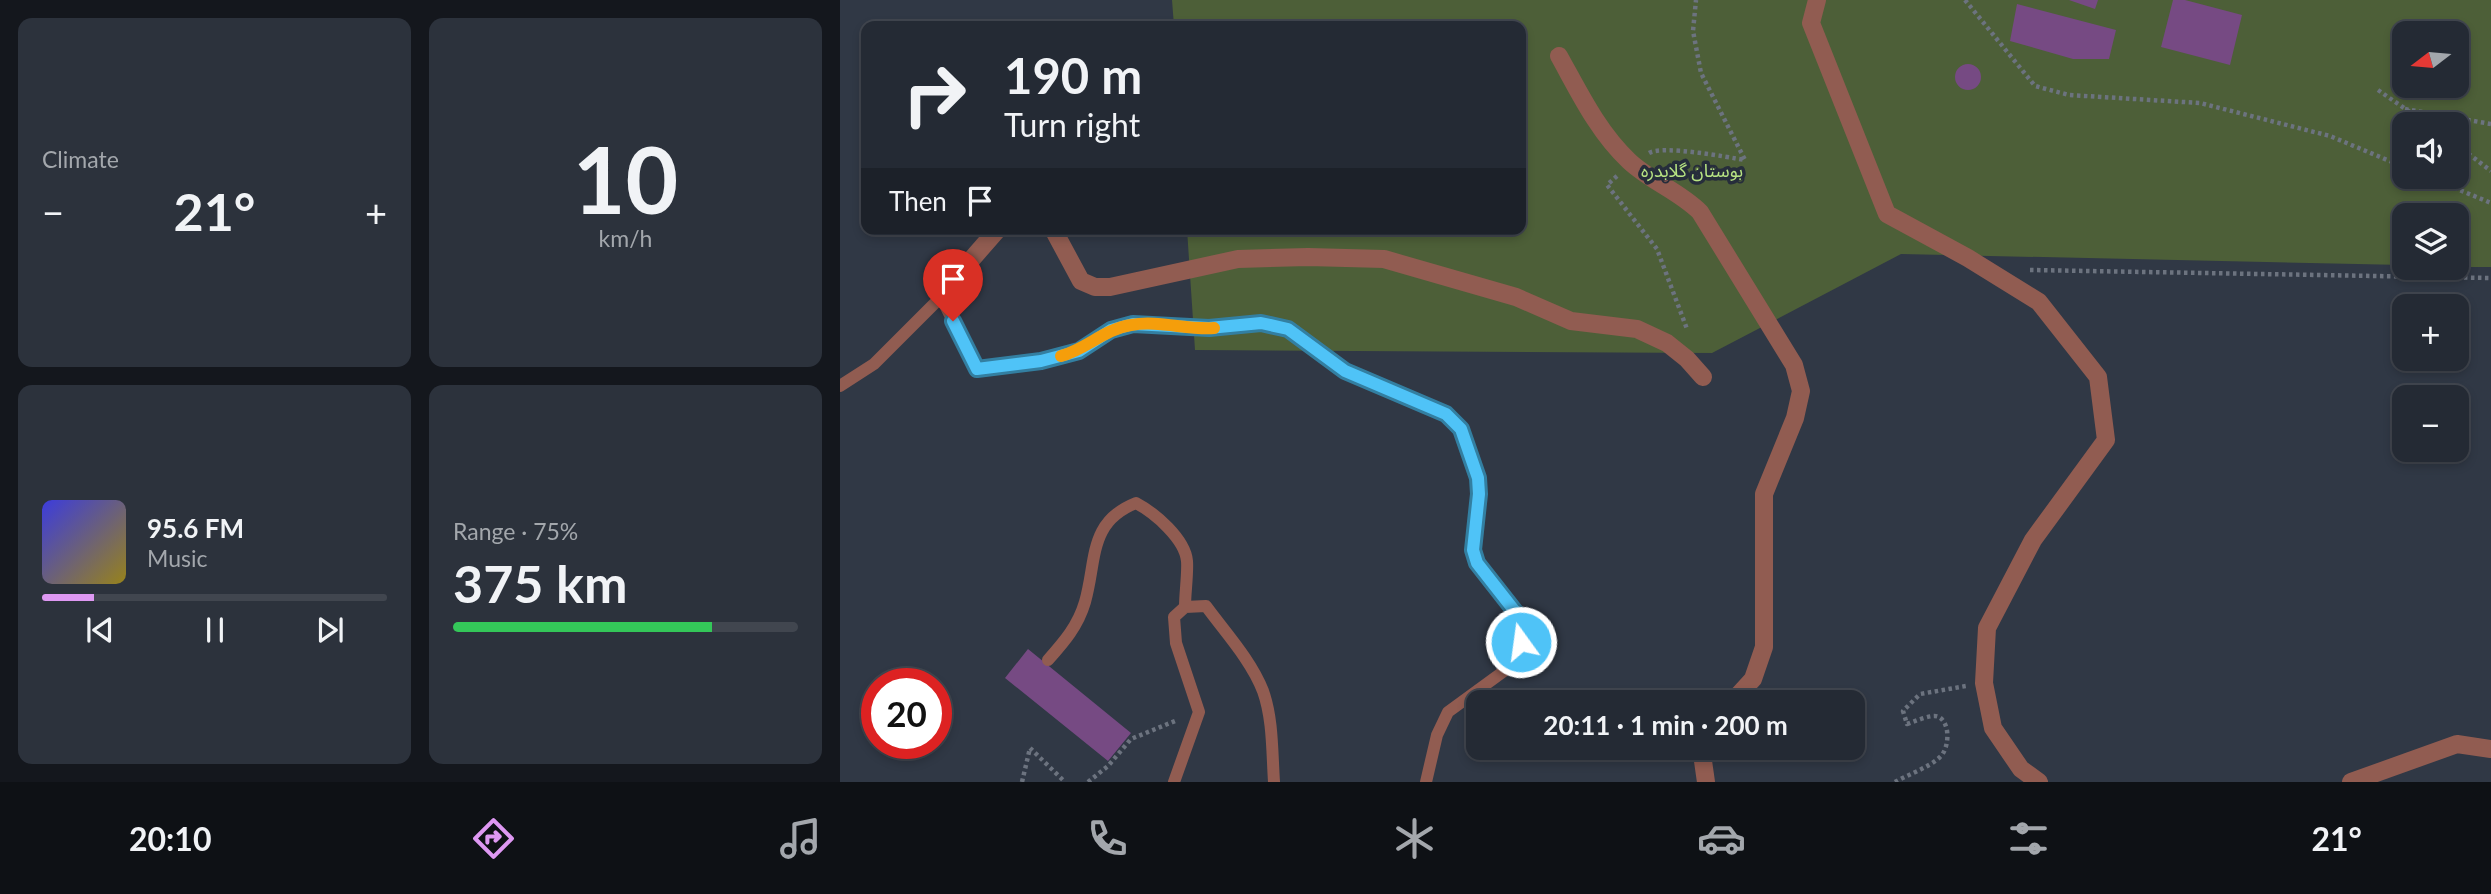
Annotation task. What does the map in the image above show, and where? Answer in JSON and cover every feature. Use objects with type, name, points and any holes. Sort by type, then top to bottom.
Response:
[{"type":"street","points":[[1817,0],[1811,23],[1887,214],[1968,258],[2039,302],[2098,377],[2106,440],[2033,540],[1987,628],[1984,683],[1993,728],[2021,769],[2039,782]]},
{"type":"street","points":[[1559,55],[1602,129],[1630,163],[1687,199],[1700,212],[1794,365],[1801,391],[1795,418],[1763,494],[1764,647],[1753,679],[1743,690]]},
{"type":"street","points":[[971,261],[993,235]]},
{"type":"street","points":[[1057,235],[1081,281],[1095,287],[1111,287],[1238,259],[1384,259],[1516,297],[1571,321],[1637,329],[1667,343],[1687,359],[1703,377]]},
{"type":"street","points":[[2351,782],[2457,744],[2491,749]]},
{"type":"street","points":[[1703,760],[1706,782]]},
{"type":"lane","points":[[840,386],[874,364],[941,297],[971,261]]},
{"type":"lane","points":[[941,297],[977,369],[1041,361],[1079,351],[1111,330],[1133,324],[1209,328],[1261,323],[1288,329],[1345,371],[1446,414],[1461,429],[1478,478],[1479,494],[1473,550],[1477,563],[1517,614],[1523,628],[1520,656],[1511,666],[1448,712],[1437,735],[1426,782]]},
{"type":"lane","points":[[1048,660],[1073,632],[1085,604],[1095,548],[1104,525],[1121,509],[1136,503],[1153,512],[1173,532],[1187,559],[1185,607]]},
{"type":"lane","points":[[1174,782],[1199,712],[1176,643],[1174,618],[1185,607],[1206,606],[1253,671],[1263,691],[1269,719],[1274,782]]},
{"type":"path","points":[[1687,359],[1693,346],[1657,249],[1607,185],[1630,163],[1655,150],[1745,160],[1701,74],[1693,31],[1696,0]]},
{"type":"path","points":[[1965,0],[2035,86],[2069,95],[2200,103],[2330,136],[2392,162]]},
{"type":"path","points":[[2378,90],[2410,112]]},
{"type":"path","points":[[2405,108],[2491,124]]},
{"type":"path","points":[[2469,154],[2491,170]]},
{"type":"path","points":[[2457,189],[2491,203]]},
{"type":"path","points":[[2027,270],[2491,278]]},
{"type":"path","points":[[1895,782],[1940,757],[1947,746],[1947,727],[1941,718],[1936,715],[1907,724],[1903,712],[1920,694],[1984,683]]},
{"type":"path","points":[[1088,782],[1108,766],[1131,739],[1199,712]]},
{"type":"path","points":[[1022,782],[1030,748],[1065,782]]},
{"type":"green space","name":"بوستان گلابدره","points":[[1172,0],[2491,0],[2491,267],[2469,267],[2469,203],[2392,203],[2392,265],[1901,254],[1712,353],[1195,350],[1187,235],[1526,235],[1526,21],[1174,21]]},
{"type":"building","points":[[2069,0],[2098,0],[2095,9]]},
{"type":"building","points":[[2173,0],[2185,0],[2242,15],[2230,65],[2161,47]]},
{"type":"building","points":[[2017,4],[2116,30],[2109,59],[2073,59],[2010,41]]},
{"type":"building","points":[[1968,64],[1977,68],[1981,77],[1977,86],[1968,90],[1959,86],[1955,77],[1959,68]]},
{"type":"building","points":[[1028,649],[1131,733],[1108,761],[1005,678]]},
{"type":"slow traffic","points":[[1061,356],[1079,351],[1111,330],[1133,324],[1214,328]]},
{"type":"route","points":[[953,321],[977,369],[1041,361],[1079,351],[1111,330],[1133,324],[1209,328],[1261,323],[1288,329],[1345,371],[1446,414],[1461,429],[1478,478],[1479,494],[1473,550],[1477,563],[1517,614],[1523,628],[1521,642]]}]
